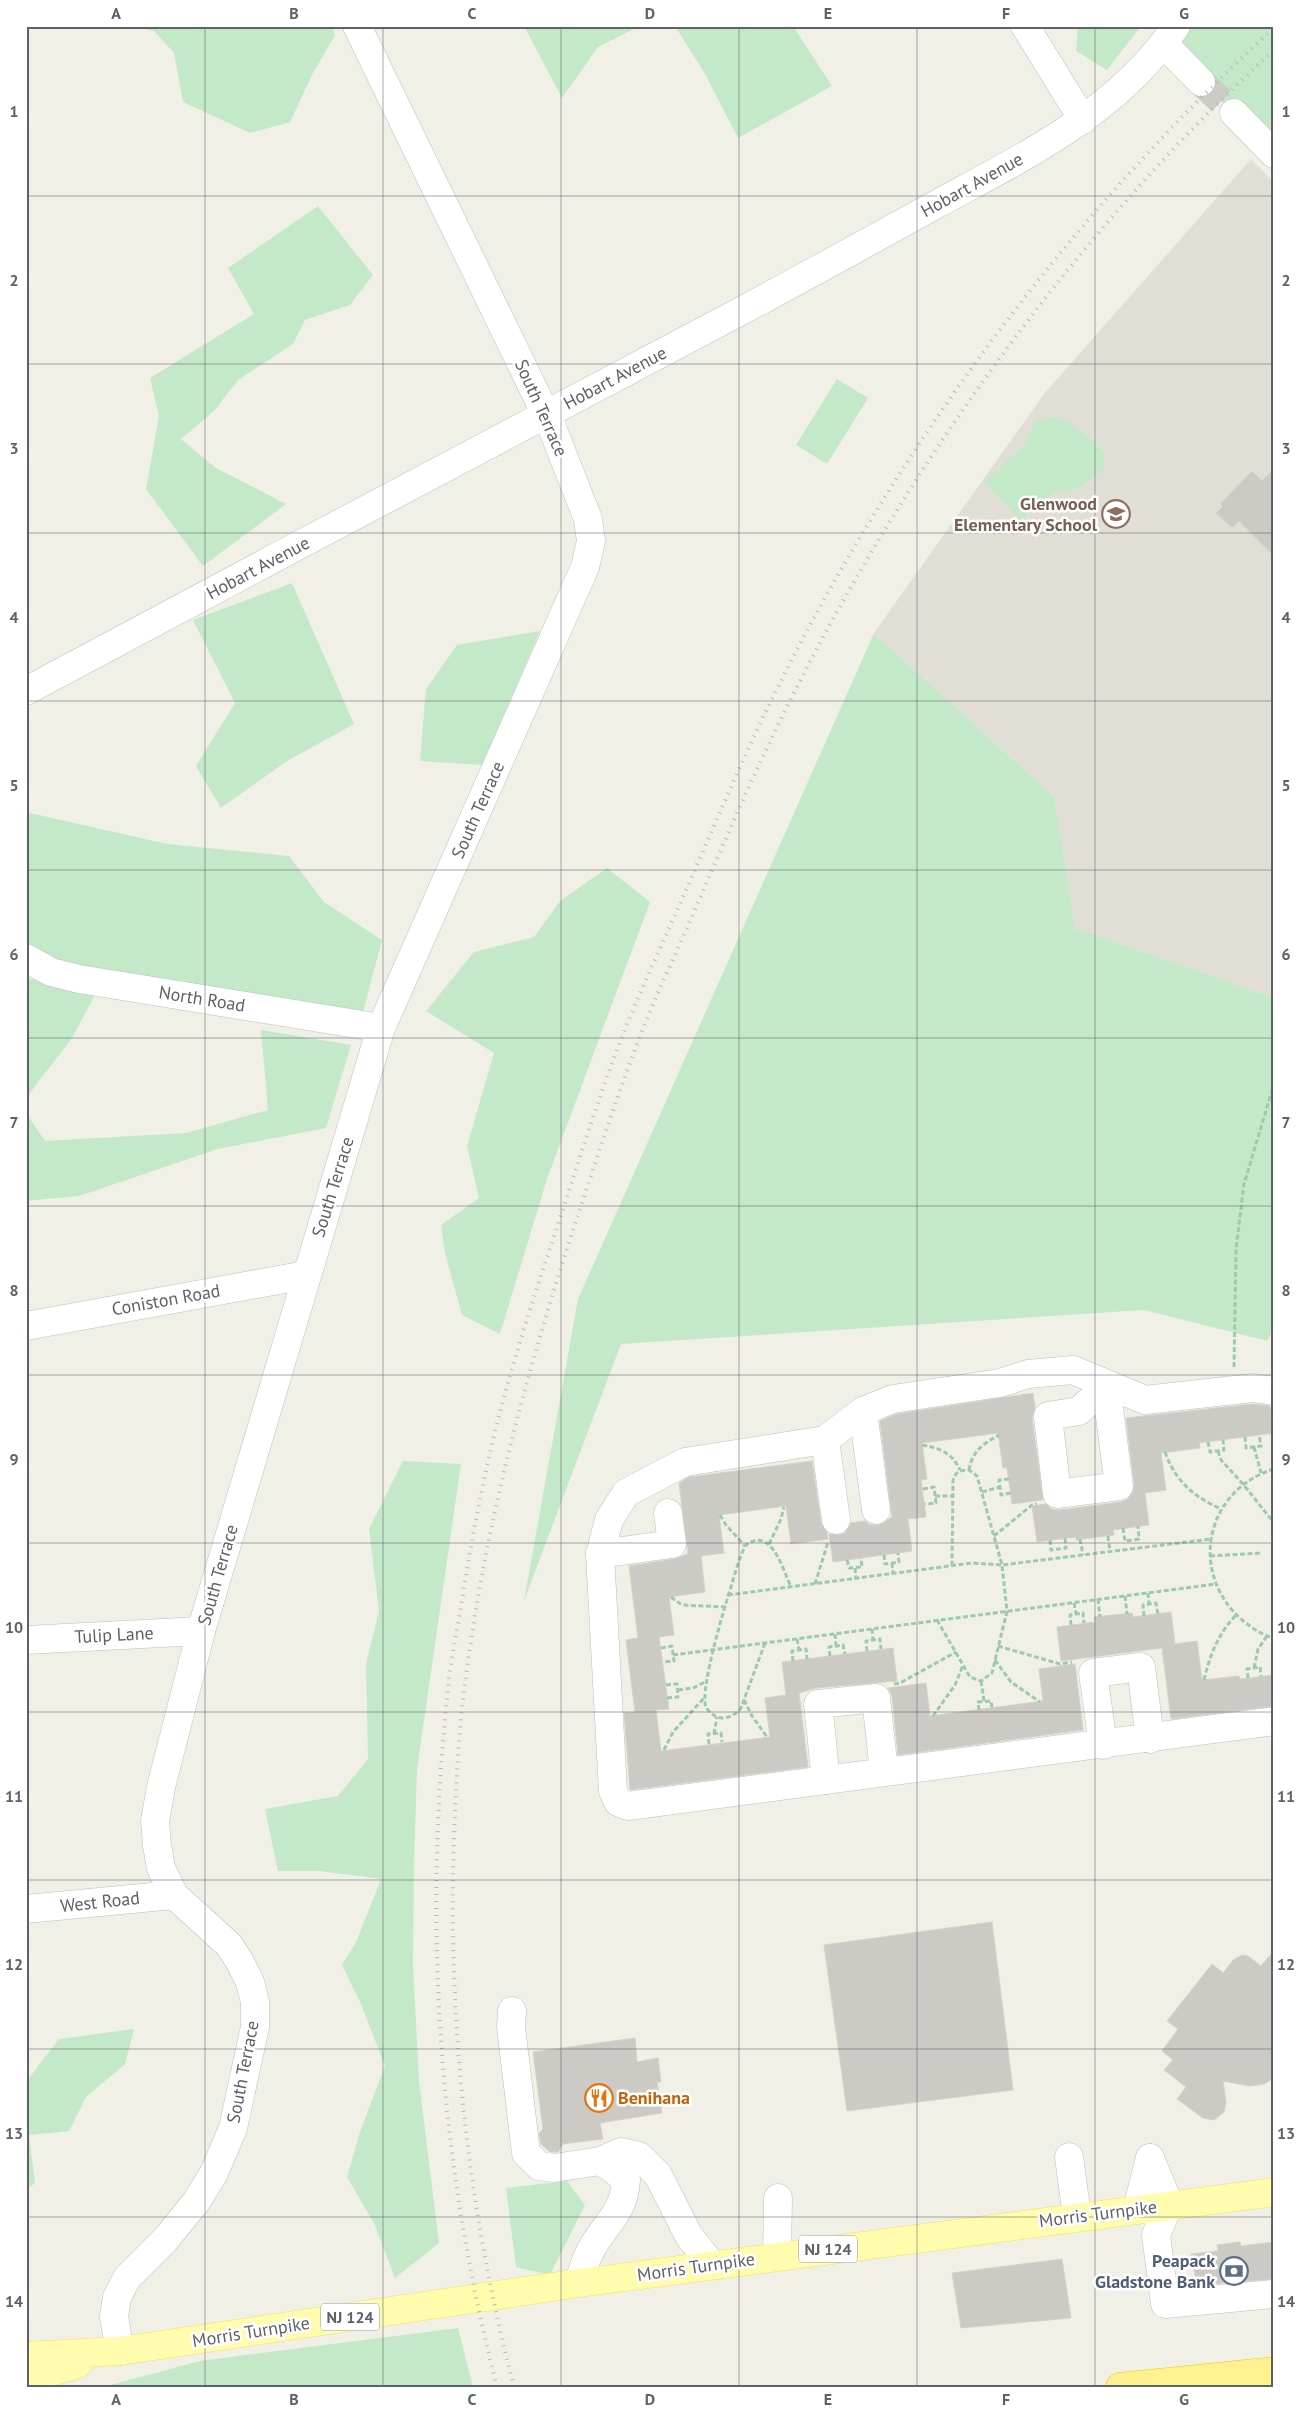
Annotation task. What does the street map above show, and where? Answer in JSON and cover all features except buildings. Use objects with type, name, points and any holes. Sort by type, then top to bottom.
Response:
[{"type":"highway","points":[[1120,2387],[1274,2371]]},
{"type":"main road","name":"Morris Turnpike","points":[[120,2351],[580,2283],[1077,2216],[1274,2192]]},
{"type":"main road","name":"NJ 124","points":[[26,2356],[120,2351]]},
{"type":"main road","name":"NJ 124","points":[[26,2379],[120,2351]]},
{"type":"street","name":"South Terrace","points":[[120,2351],[114,2316],[118,2297],[127,2278],[171,2232],[196,2202],[214,2173],[232,2128],[255,2027],[250,1982],[240,1962],[229,1945],[174,1895],[161,1868],[155,1821],[161,1787],[201,1631],[381,1028],[585,567],[591,540],[588,519],[547,415],[356,26]]},
{"type":"street","points":[[1025,26],[1083,120]]},
{"type":"street","name":"Hobart Avenue","points":[[26,691],[547,415],[1034,151],[1083,120],[1126,86],[1170,35]]},
{"type":"street","points":[[1170,35],[1201,82]]},
{"type":"street","points":[[1234,114],[1274,154]]},
{"type":"street","name":"North Road","points":[[26,958],[51,972],[79,979],[381,1028]]},
{"type":"street","name":"Coniston Road","points":[[26,1326],[306,1275]]},
{"type":"street","points":[[1274,1391],[1254,1388],[1145,1400],[1106,1386],[1072,1370],[1028,1374],[1000,1382],[893,1399],[863,1411],[825,1440],[685,1462],[626,1493],[609,1520],[600,1554],[613,1791],[618,1802],[628,1806],[1274,1722]]},
{"type":"street","points":[[1106,1386],[1119,1486],[1057,1494],[1048,1416],[1079,1411],[1106,1386]]},
{"type":"street","points":[[863,1411],[876,1510]]},
{"type":"street","points":[[825,1440],[836,1520]]},
{"type":"street","points":[[600,1554],[672,1544],[668,1514]]},
{"type":"street","name":"Tulip Lane","points":[[26,1640],[201,1631]]},
{"type":"street","points":[[1103,1745],[1093,1673],[1141,1667],[1150,1739]]},
{"type":"street","points":[[826,1780],[818,1704],[876,1698],[884,1772]]},
{"type":"street","name":"West Road","points":[[26,1909],[174,1895]]},
{"type":"street","points":[[512,2011],[511,2027],[526,2153],[539,2166],[554,2168],[600,2161],[621,2152],[639,2156],[658,2175],[689,2236],[712,2265]]},
{"type":"street","points":[[1069,2157],[1077,2216]]},
{"type":"street","points":[[1137,2209],[1150,2158],[1169,2204],[1156,2235],[1165,2304],[1274,2294]]},
{"type":"street","points":[[580,2283],[583,2264],[593,2245],[620,2209],[625,2197],[626,2180],[600,2161]]},
{"type":"street","points":[[777,2256],[778,2198]]},
{"type":"path","points":[[1233,1340],[1236,1249],[1244,1184],[1274,1084]]},
{"type":"path","points":[[969,1470],[970,1461],[978,1448],[999,1435]]},
{"type":"path","points":[[1245,1437],[1246,1448],[1261,1446],[1259,1435]]},
{"type":"path","points":[[1208,1442],[1210,1452],[1218,1451],[1224,1450],[1223,1440]]},
{"type":"path","points":[[922,1445],[947,1453],[956,1462],[960,1470]]},
{"type":"path","points":[[1254,1447],[1261,1473]]},
{"type":"path","points":[[1218,1451],[1221,1460],[1274,1523]]},
{"type":"path","points":[[1165,1452],[1178,1480],[1190,1492],[1222,1508]]},
{"type":"path","points":[[1274,1469],[1261,1473],[1243,1484],[1222,1508],[1211,1540],[1210,1556],[1216,1584],[1227,1604],[1250,1627],[1274,1638]]},
{"type":"path","points":[[952,1566],[955,1475],[960,1470],[969,1470],[978,1476],[1002,1565],[1007,1611],[992,1673],[981,1681]]},
{"type":"path","points":[[1009,1479],[999,1480],[1001,1495],[1011,1493]]},
{"type":"path","points":[[923,1489],[934,1487],[936,1503],[925,1504]]},
{"type":"path","points":[[982,1492],[1000,1487]]},
{"type":"path","points":[[994,1536],[1032,1505],[1048,1502],[1057,1494]]},
{"type":"path","points":[[935,1496],[953,1496]]},
{"type":"path","points":[[769,1544],[781,1519],[784,1507]]},
{"type":"path","points":[[720,1515],[744,1546]]},
{"type":"path","points":[[815,1584],[829,1538],[827,1525],[836,1520]]},
{"type":"path","points":[[1123,1528],[1125,1541],[1140,1539],[1138,1526]]},
{"type":"path","points":[[1108,1536],[1110,1552]]},
{"type":"path","points":[[1050,1540],[1051,1550],[1066,1548],[1064,1538]]},
{"type":"path","points":[[1080,1539],[1083,1555]]},
{"type":"path","points":[[1132,1540],[1133,1549]]},
{"type":"path","points":[[728,1595],[972,1563],[1002,1565],[1211,1540]]},
{"type":"path","points":[[765,1643],[741,1708],[735,1715],[726,1718],[717,1716],[705,1706],[704,1697],[728,1595],[744,1546],[755,1541],[763,1541],[769,1544],[774,1549],[791,1587]]},
{"type":"path","points":[[1059,1549],[1060,1558]]},
{"type":"path","points":[[1210,1556],[1262,1552]]},
{"type":"path","points":[[884,1555],[885,1564],[899,1562],[898,1554]]},
{"type":"path","points":[[847,1560],[849,1568],[855,1568],[862,1566],[861,1558]]},
{"type":"path","points":[[892,1563],[893,1574]]},
{"type":"path","points":[[855,1568],[856,1579]]},
{"type":"path","points":[[673,1655],[1216,1584]]},
{"type":"path","points":[[1148,1593],[1149,1604]]},
{"type":"path","points":[[1125,1596],[1127,1614]]},
{"type":"path","points":[[671,1597],[682,1605],[725,1607]]},
{"type":"path","points":[[1098,1599],[1100,1617]]},
{"type":"path","points":[[1074,1602],[1076,1614]]},
{"type":"path","points":[[1144,1616],[1143,1605],[1156,1603],[1158,1614]]},
{"type":"path","points":[[1071,1625],[1070,1615],[1076,1614],[1083,1613],[1084,1623]]},
{"type":"path","points":[[1204,1680],[1209,1658],[1215,1644],[1225,1627],[1236,1615]]},
{"type":"path","points":[[937,1620],[970,1677],[981,1681]]},
{"type":"path","points":[[872,1629],[873,1640]]},
{"type":"path","points":[[835,1634],[836,1646]]},
{"type":"path","points":[[1254,1668],[1258,1649],[1267,1636]]},
{"type":"path","points":[[797,1638],[799,1650]]},
{"type":"path","points":[[867,1651],[866,1641],[880,1639],[881,1649]]},
{"type":"path","points":[[830,1656],[829,1647],[836,1646],[844,1645],[844,1654]]},
{"type":"path","points":[[661,1648],[672,1646],[674,1661],[663,1662]]},
{"type":"path","points":[[998,1646],[1060,1664],[1077,1662]]},
{"type":"path","points":[[793,1661],[792,1651],[806,1649],[808,1659]]},
{"type":"path","points":[[900,1683],[956,1652]]},
{"type":"path","points":[[995,1660],[1012,1682],[1040,1702]]},
{"type":"path","points":[[933,1716],[955,1685],[963,1665]]},
{"type":"path","points":[[1248,1678],[1247,1669],[1260,1667],[1261,1676]]},
{"type":"path","points":[[678,1690],[693,1688],[708,1681]]},
{"type":"path","points":[[981,1681],[984,1701]]},
{"type":"path","points":[[666,1685],[677,1684],[678,1690],[678,1697],[667,1698]]},
{"type":"path","points":[[664,1750],[673,1732],[704,1697]]},
{"type":"path","points":[[744,1700],[752,1716],[767,1737]]},
{"type":"path","points":[[978,1710],[978,1702],[984,1701],[992,1700],[992,1708]]},
{"type":"path","points":[[714,1734],[717,1716]]},
{"type":"path","points":[[709,1744],[708,1734],[721,1733],[722,1742]]},
{"type":"shaded area","name":"Glenwood Elementary School","points":[[1251,159],[1274,183],[1274,998],[1075,928],[1054,797],[874,633],[1044,394]]},
{"type":"green space","points":[[131,26],[332,26],[335,35],[313,73],[290,122],[250,133],[183,102],[174,53],[154,31]]},
{"type":"green space","points":[[524,26],[640,26],[598,47],[562,98]]},
{"type":"green space","points":[[675,26],[793,26],[832,86],[738,138],[705,74]]},
{"type":"green space","points":[[1078,26],[1141,26],[1107,70],[1076,51]]},
{"type":"green space","points":[[1178,26],[1274,26],[1274,154],[1164,44]]},
{"type":"green space","points":[[318,206],[373,275],[350,305],[305,320],[293,344],[238,380],[214,411],[181,439],[216,468],[286,504],[203,566],[146,489],[159,416],[150,378],[254,314],[228,268]]},
{"type":"green space","points":[[837,379],[868,398],[827,464],[796,445]]},
{"type":"green space","points":[[1055,417],[1077,427],[1105,454],[1104,469],[1076,489],[1055,492],[1020,520],[984,482],[1025,444],[1035,421]]},
{"type":"green space","points":[[292,583],[354,724],[287,761],[221,808],[196,766],[235,703],[193,620]]},
{"type":"green space","points":[[540,631],[482,765],[420,761],[426,689],[457,645]]},
{"type":"green space","points":[[874,633],[1054,797],[1075,928],[1274,998],[1274,1328],[1267,1341],[1144,1310],[621,1344],[524,1601],[578,1299]]},
{"type":"green space","points":[[26,812],[167,844],[289,856],[324,902],[382,940],[363,1012],[59,968],[26,943]]},
{"type":"green space","points":[[607,868],[650,902],[547,1179],[500,1334],[462,1315],[445,1253],[441,1225],[479,1198],[467,1146],[494,1053],[426,1011],[474,952],[534,937],[560,901]]},
{"type":"green space","points":[[26,978],[96,993],[72,1038],[26,1098]]},
{"type":"green space","points":[[261,1030],[351,1045],[326,1128],[218,1149],[79,1196],[26,1201],[26,1113],[45,1141],[186,1133],[268,1110]]},
{"type":"green space","points":[[403,1461],[461,1464],[417,1769],[414,1864],[413,1965],[419,2081],[439,2243],[395,2278],[375,2225],[347,2177],[360,2132],[385,2066],[361,2004],[342,1965],[356,1942],[381,1879],[320,1871],[278,1871],[265,1809],[338,1796],[368,1759],[366,1664],[379,1611],[369,1529]]},
{"type":"green space","points":[[134,2029],[125,2064],[86,2097],[69,2131],[29,2135],[35,2183],[26,2190],[26,2082],[59,2039]]},
{"type":"green space","points":[[567,2181],[585,2205],[550,2275],[516,2267],[506,2188]]},
{"type":"green space","points":[[458,2328],[473,2387],[103,2387],[200,2361]]},
{"type":"tunnel","points":[[1201,82],[1234,113]]},
{"type":"railway","points":[[497,2387],[477,2301],[461,2215],[449,2128],[441,2040],[437,1953],[437,1865],[441,1777],[450,1670],[472,1540],[487,1468],[520,1340],[586,1139],[627,1024],[642,988],[754,736],[813,620],[866,527],[924,436],[987,348],[1053,262],[1123,180],[1197,102],[1274,28]]},
{"type":"railway","points":[[514,2387],[483,2245],[471,2174],[463,2102],[454,1958],[453,1885],[458,1748],[473,1625],[496,1508],[524,1392],[576,1221],[614,1107],[645,1024],[734,820],[780,721],[827,630],[879,540],[935,450],[996,363],[1061,278],[1129,198],[1200,121],[1274,50]]},
{"type":"place","name":"Glenwood Elementary School","points":[[1116,514]]},
{"type":"place","name":"Benihana","points":[[599,2098]]},
{"type":"place","name":"Peapack Gladstone Bank","points":[[1234,2271]]}]
